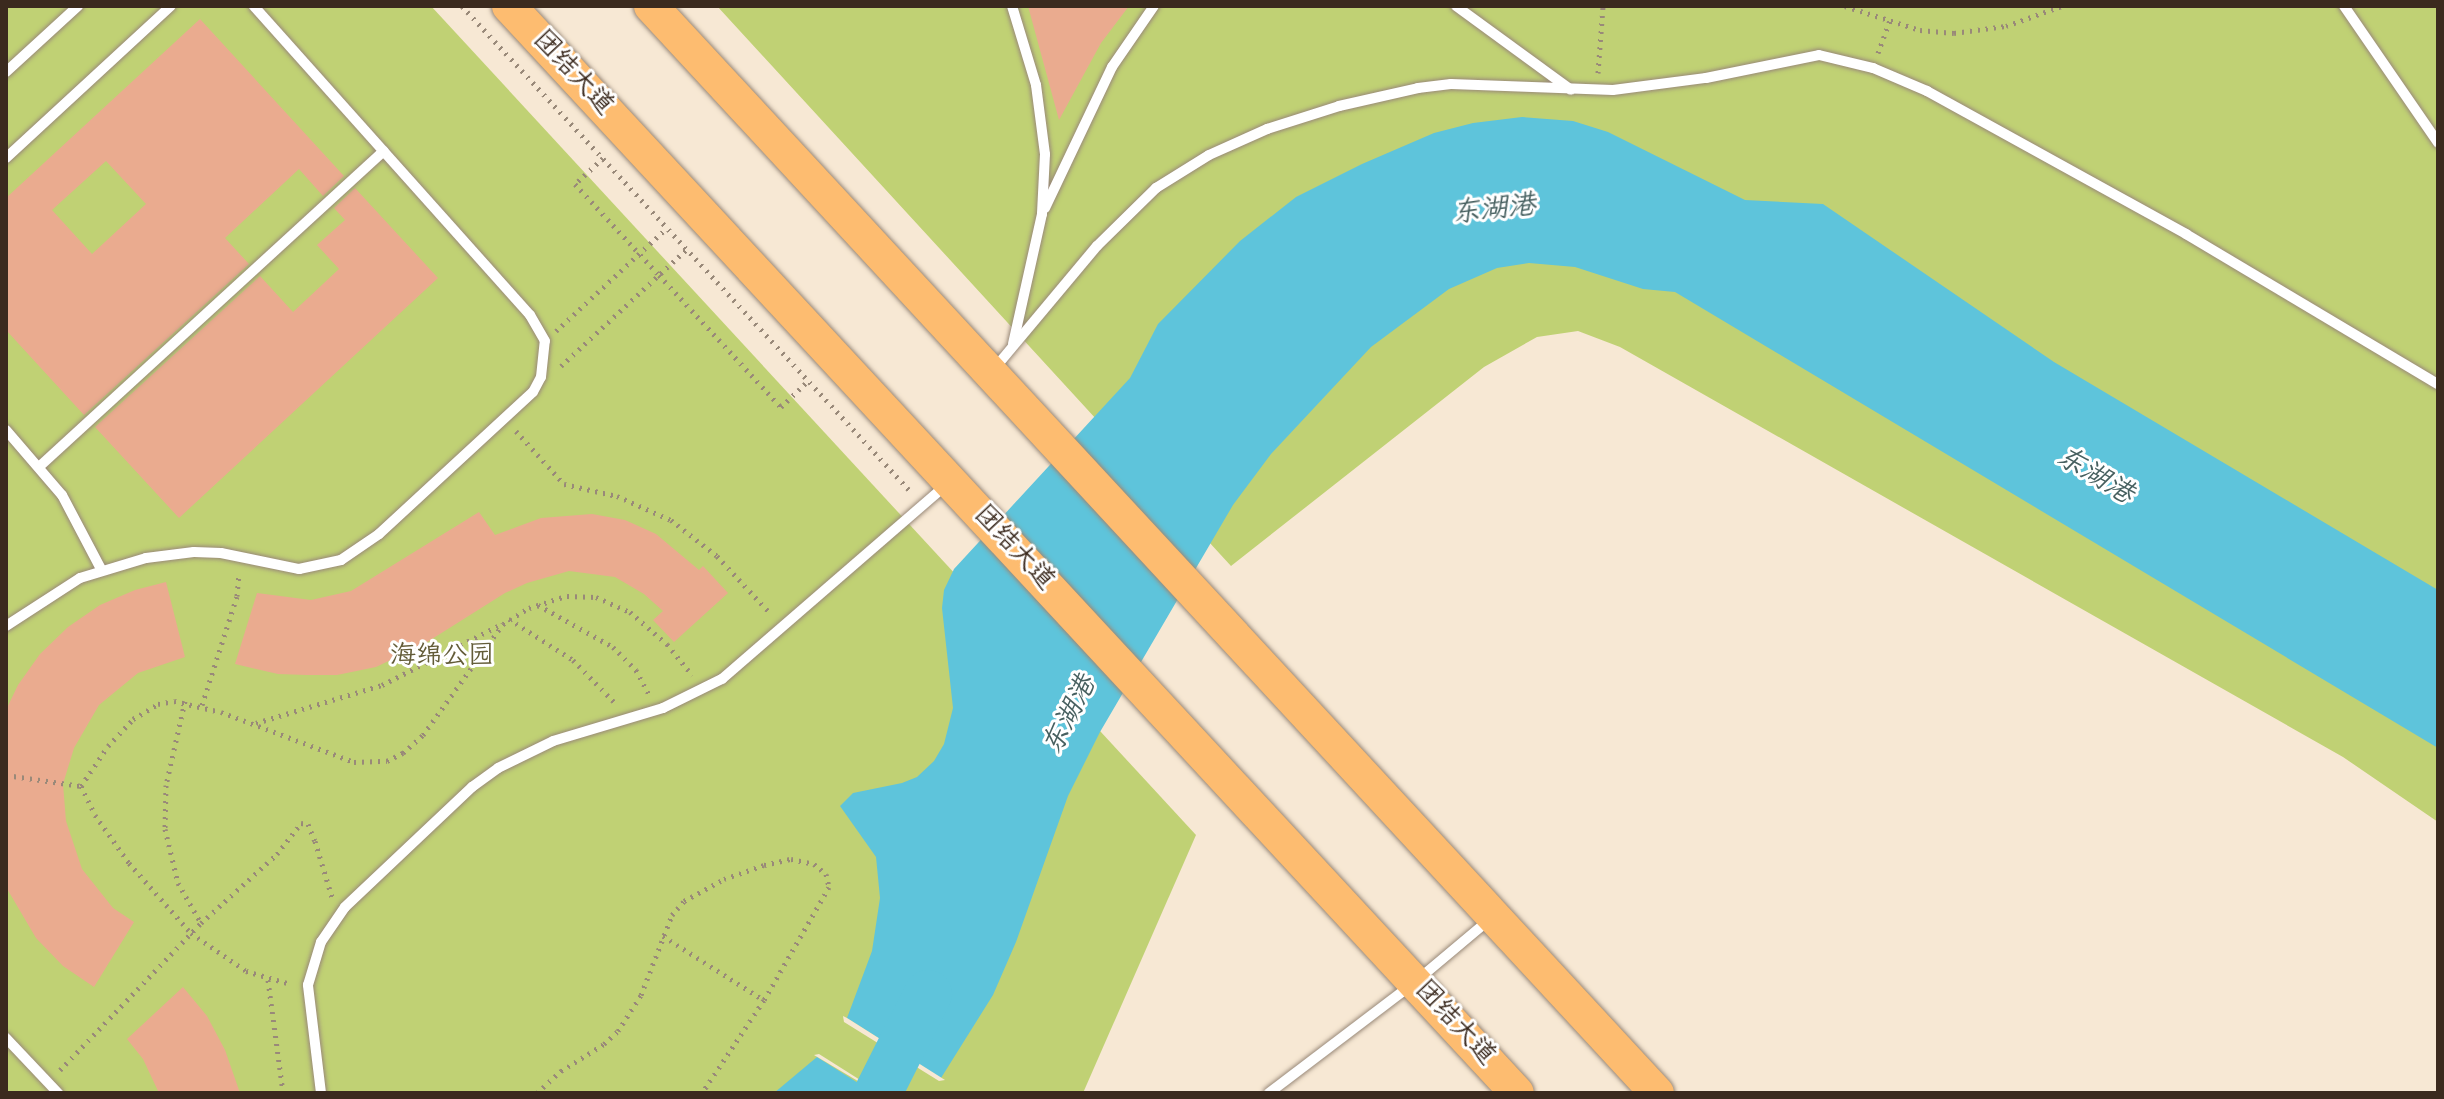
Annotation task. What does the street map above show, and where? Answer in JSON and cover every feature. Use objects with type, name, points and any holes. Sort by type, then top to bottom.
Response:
[{"type":"main road","name":"团结大道","points":[[509,6],[1517,1093]]},
{"type":"main road","points":[[651,6],[1002,359],[1048,432],[1657,1093]]},
{"type":"lane","points":[[6,72],[78,6]]},
{"type":"lane","points":[[6,158],[171,6]]},
{"type":"lane","points":[[6,626],[57,591],[101,569],[194,552],[239,556],[299,569],[341,560],[379,534],[533,392],[544,368],[545,341],[521,303],[254,6]]},
{"type":"lane","points":[[1012,6],[1029,50],[1043,122],[1042,214]]},
{"type":"lane","points":[[1002,359],[1042,214],[1112,67],[1154,6]]},
{"type":"lane","points":[[1456,6],[1571,90]]},
{"type":"lane","points":[[2344,6],[2438,143]]},
{"type":"lane","points":[[1002,359],[1129,214],[1156,188],[1209,155],[1267,129],[1339,106],[1418,88],[1451,84],[1596,91],[1706,78],[1819,55],[1873,68],[1927,91],[2159,218],[2438,384]]},
{"type":"lane","points":[[40,466],[384,151]]},
{"type":"lane","points":[[6,430],[40,466],[80,525],[101,569]]},
{"type":"lane","points":[[321,1093],[308,985],[321,942],[336,918],[472,787],[498,768],[553,741],[628,720],[705,691],[783,629],[923,505],[958,489]]},
{"type":"lane","points":[[1269,1093],[1415,982],[1494,915]]},
{"type":"lane","points":[[6,1038],[58,1093]]},
{"type":"path","points":[[462,6],[923,505]]},
{"type":"path","points":[[1596,91],[1603,6]]},
{"type":"path","points":[[1845,6],[1920,30],[1954,33],[2006,26],[2062,6]]},
{"type":"path","points":[[1873,68],[1890,20]]},
{"type":"path","points":[[603,158],[575,184],[639,254],[781,407],[808,381]]},
{"type":"path","points":[[545,341],[667,228]]},
{"type":"path","points":[[533,392],[687,249]]},
{"type":"path","points":[[505,418],[560,481],[642,505],[700,541],[739,578],[783,629]]},
{"type":"path","points":[[202,705],[237,596],[239,556]]},
{"type":"path","points":[[254,724],[382,685],[537,604],[581,596],[617,606],[645,624],[667,644],[705,691]]},
{"type":"path","points":[[537,604],[595,634],[625,657],[636,670],[657,710]]},
{"type":"path","points":[[509,619],[573,660],[600,685],[628,720]]},
{"type":"path","points":[[81,786],[108,746],[133,719],[158,704],[185,701],[354,762],[387,761],[403,753],[423,735],[503,624]]},
{"type":"path","points":[[185,701],[166,785],[165,829],[178,883],[201,923]]},
{"type":"path","points":[[6,775],[81,786]]},
{"type":"path","points":[[81,786],[95,815],[129,863],[191,933],[231,962],[268,980],[308,985]]},
{"type":"path","points":[[48,1083],[191,933],[247,883],[303,822],[308,824],[322,861],[336,918]]},
{"type":"path","points":[[537,1093],[561,1071],[604,1044],[618,1031],[641,995],[672,915],[684,901],[724,879],[780,860],[814,864],[826,874],[829,887],[764,1000],[702,1093]]},
{"type":"path","points":[[663,936],[764,1000]]},
{"type":"path","points":[[268,980],[283,1093]]},
{"type":"green space","name":"海绵公园","points":[[6,6],[431,6],[1196,835],[1083,1093],[6,1093]]},
{"type":"green space","points":[[717,6],[2438,6],[2438,822],[2343,757],[1620,347],[1578,331],[1537,337],[1484,367],[1231,566]]},
{"type":"water","points":[[1522,117],[1573,121],[1608,132],[1745,200],[1823,204],[2054,362],[2438,590],[2438,748],[1675,292],[1643,289],[1575,267],[1529,263],[1497,268],[1449,289],[1371,347],[1271,454],[1233,505],[1100,732],[1068,796],[1016,942],[993,995],[941,1078],[847,1018],[872,951],[880,898],[876,857],[840,806],[853,793],[917,777],[934,761],[944,744],[953,708],[942,608],[944,590],[954,569],[1130,378],[1158,324],[1240,241],[1296,197],[1362,164],[1434,133],[1473,123]]},
{"type":"water","points":[[817,1057],[874,1093],[774,1093]]},
{"type":"pier","points":[[843,1016],[945,1080],[939,1081],[844,1022]]},
{"type":"pier","points":[[819,1054],[876,1090],[878,1093],[814,1055]]},
{"type":"building","points":[[1028,6],[1129,6],[1101,43],[1059,120]]},
{"type":"building","points":[[200,19],[344,176],[323,196],[299,169],[225,238],[249,264],[84,415],[6,330],[6,198]],"holes":[[[106,161],[146,204],[92,254],[52,210]]]},
{"type":"building","points":[[355,188],[438,278],[179,518],[95,427],[260,276],[293,312],[339,269],[317,245],[345,220],[334,208]]},
{"type":"building","points":[[479,512],[495,535],[541,518],[592,514],[625,520],[656,534],[699,570],[703,566],[728,593],[674,642],[653,620],[663,611],[644,594],[615,577],[569,571],[505,593],[424,644],[376,667],[337,675],[307,675],[278,674],[235,664],[257,593],[311,600],[351,591]]},
{"type":"building","points":[[166,582],[185,657],[138,673],[99,705],[74,748],[63,784],[66,821],[82,869],[113,908],[134,922],[94,987],[63,966],[36,938],[6,887],[6,710],[18,685],[40,654],[68,627],[100,605],[135,590]]},
{"type":"building","points":[[183,987],[207,1016],[225,1050],[240,1093],[159,1093],[143,1059],[127,1039]]},
{"type":"waterway","name":"东湖港","points":[[878,1093],[928,994]]}]
